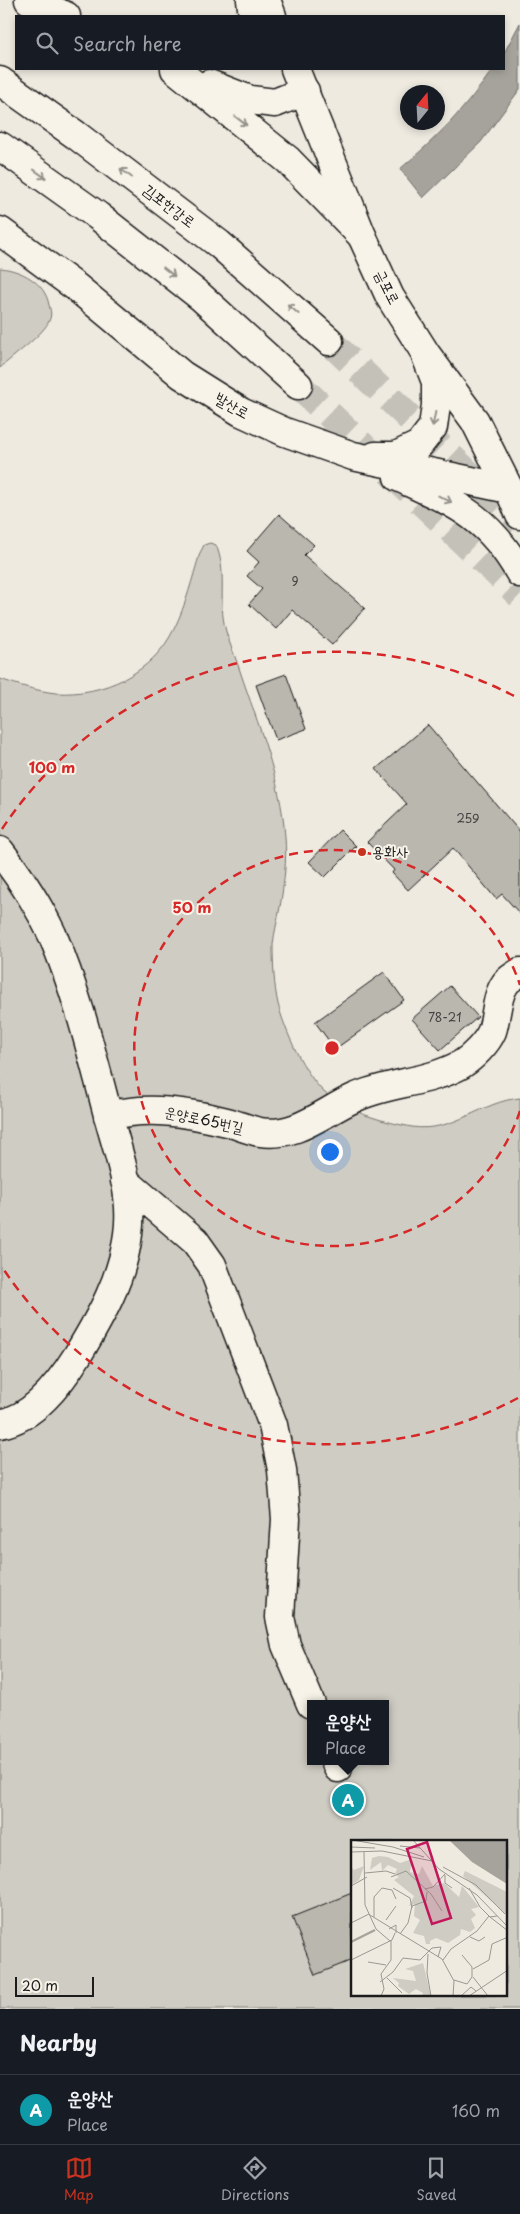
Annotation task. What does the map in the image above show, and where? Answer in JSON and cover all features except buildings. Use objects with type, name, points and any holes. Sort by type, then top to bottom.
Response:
[{"type":"main road","points":[[29,0],[64,15]]},
{"type":"main road","points":[[251,0],[253,15]]},
{"type":"main road","points":[[266,0],[272,15]]},
{"type":"main road","points":[[178,70],[288,160],[362,236]]},
{"type":"main road","points":[[179,70],[222,90],[250,100],[275,102],[300,80]]},
{"type":"main road","name":"금포로","points":[[300,80],[362,236],[390,297],[426,354],[475,422],[520,515]]},
{"type":"main road","name":"김포한강로","points":[[0,81],[76,135],[219,244],[329,341]]},
{"type":"main road","points":[[0,146],[98,216],[201,298],[298,385]]},
{"type":"main road","name":"발산로","points":[[0,231],[76,286],[182,375],[241,412],[285,432],[353,456],[509,489]]},
{"type":"main road","points":[[353,456],[396,456],[419,445],[433,426],[436,405],[436,382],[426,354]]},
{"type":"main road","points":[[353,456],[462,508],[486,526],[508,553],[520,573]]},
{"type":"main road","points":[[0,850],[36,904],[51,934],[73,991],[125,1181],[129,1210],[127,1241],[122,1263],[111,1294],[95,1326],[73,1362],[54,1388],[28,1412],[0,1424]]},
{"type":"main road","name":"운양로65번길","points":[[108,1116],[130,1110],[153,1110],[227,1122],[260,1132],[283,1132],[307,1124],[354,1098],[381,1088],[448,1071],[462,1064],[475,1054],[491,1032],[500,993],[506,982],[520,972]]},
{"type":"main road","points":[[125,1181],[195,1241],[212,1265],[273,1425],[282,1470],[286,1519],[280,1617],[286,1645],[309,1700]]},
{"type":"shaded area","points":[[520,23],[520,89],[481,142],[423,198],[400,169],[442,130],[445,130],[445,127],[472,97],[492,70],[505,70],[505,51]]},
{"type":"shaded area","points":[[0,268],[16,271],[37,284],[47,297],[51,314],[48,323],[39,334],[0,368]]},
{"type":"shaded area","points":[[210,543],[216,545],[221,564],[225,629],[268,753],[279,794],[283,815],[286,854],[283,890],[273,945],[275,982],[281,1015],[290,1039],[303,1064],[317,1085],[344,1106],[378,1119],[412,1127],[427,1128],[441,1125],[506,1100],[520,1098],[520,2009],[0,2009],[0,679],[42,691],[74,693],[108,686],[125,679],[153,658],[165,645],[178,620],[204,545]]},
{"type":"tunnel","points":[[329,341],[520,523]]},
{"type":"tunnel","points":[[298,385],[520,595]]},
{"type":"place","name":"용화사","points":[[362,852]]},
{"type":"place","name":"운양산","points":[[348,1800]]}]
